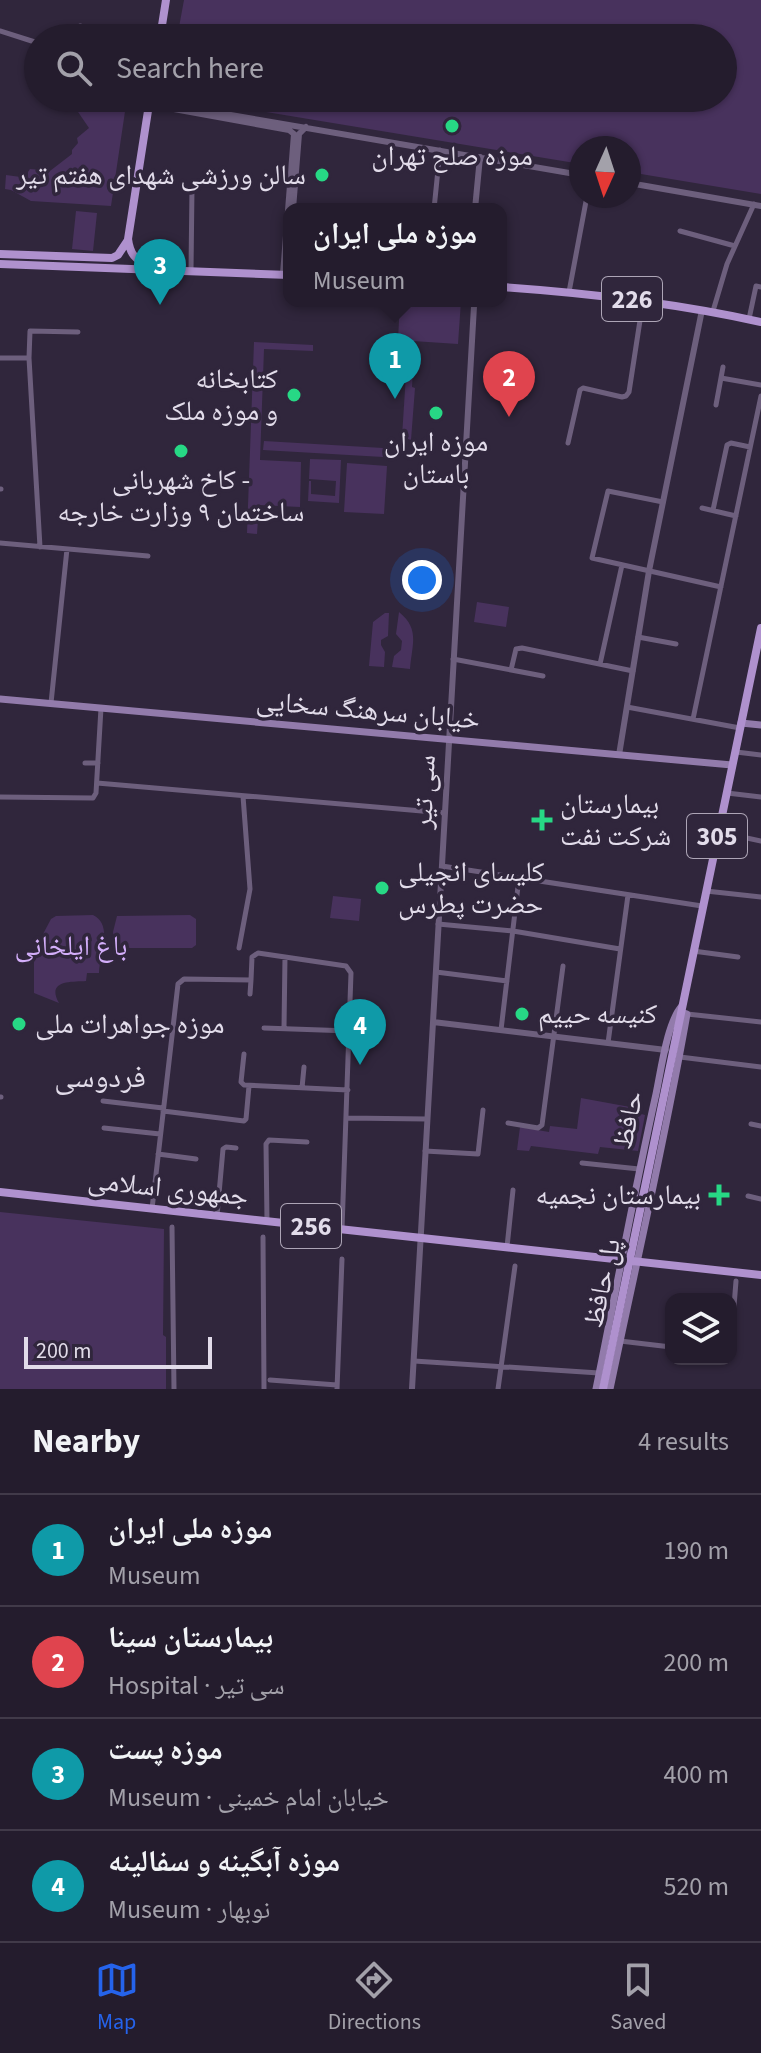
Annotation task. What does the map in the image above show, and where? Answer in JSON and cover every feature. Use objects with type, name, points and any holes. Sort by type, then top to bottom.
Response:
[{"type":"main road","points":[[162,24],[166,0]]},
{"type":"main road","points":[[147,112],[128,239],[134,257],[153,268]]},
{"type":"main road","points":[[0,254],[112,258],[118,255],[128,239]]},
{"type":"main road","points":[[0,264],[283,275]]},
{"type":"main road","name":"226","points":[[507,287],[643,301],[761,322]]},
{"type":"main road","name":"حافظ","points":[[610,1389],[680,1057],[693,951],[761,628]]},
{"type":"main road","name":"خیابان سرهنگ سخایی","points":[[0,699],[732,765]]},
{"type":"main road","points":[[740,726],[761,725]]},
{"type":"main road","name":"حافظ","points":[[674,1044],[684,1010]]},
{"type":"main road","name":"حافظ","points":[[596,1389],[639,1169],[673,1018],[684,1010]]},
{"type":"main road","name":"پل حافظ","points":[[603,1389],[674,1044]]},
{"type":"main road","name":"جمهوری اسلامی","points":[[0,1192],[622,1259],[737,1276],[761,1275]]},
{"type":"main road","points":[[631,1215],[647,1219]]},
{"type":"street","points":[[0,31],[24,39]]},
{"type":"street","points":[[202,112],[289,130],[294,134],[290,203]]},
{"type":"street","points":[[215,112],[569,173]]},
{"type":"street","points":[[293,203],[299,134],[306,127]]},
{"type":"street","points":[[435,203],[440,150]]},
{"type":"street","points":[[476,203],[480,157]]},
{"type":"street","points":[[641,185],[758,205],[727,264],[712,312]]},
{"type":"street","points":[[191,270],[192,188]]},
{"type":"street","points":[[569,292],[585,208]]},
{"type":"street","points":[[680,231],[735,246]]},
{"type":"street","points":[[749,319],[756,286],[761,287]]},
{"type":"street","points":[[568,443],[580,390],[583,388],[622,397],[629,392],[643,301]]},
{"type":"street","name":"سی تیر","points":[[412,1389],[474,307]]},
{"type":"street","points":[[619,755],[649,571],[702,310]]},
{"type":"street","points":[[40,547],[30,331],[78,332]]},
{"type":"street","points":[[0,358],[29,358]]},
{"type":"street","points":[[716,405],[723,367]]},
{"type":"street","points":[[721,378],[761,385]]},
{"type":"street","points":[[693,719],[761,396]]},
{"type":"street","points":[[713,510],[727,445],[750,447]]},
{"type":"street","points":[[663,502],[608,491],[592,558],[721,587]]},
{"type":"street","points":[[702,508],[736,516]]},
{"type":"street","points":[[0,543],[148,556]]},
{"type":"street","points":[[51,703],[67,549]]},
{"type":"street","points":[[600,664],[622,565]]},
{"type":"street","points":[[638,637],[676,644]]},
{"type":"street","points":[[511,670],[516,649],[522,648],[633,671]]},
{"type":"street","points":[[453,659],[543,676]]},
{"type":"street","points":[[627,707],[740,726]]},
{"type":"street","points":[[0,797],[90,799],[95,796],[101,708]]},
{"type":"street","points":[[735,752],[761,755]]},
{"type":"street","points":[[85,763],[98,763]]},
{"type":"street","points":[[97,783],[445,813]]},
{"type":"street","points":[[726,793],[761,797]]},
{"type":"street","points":[[239,948],[250,889],[243,796]]},
{"type":"street","points":[[718,832],[761,841]]},
{"type":"street","points":[[442,866],[702,906]]},
{"type":"street","points":[[501,1030],[519,878]]},
{"type":"street","points":[[705,891],[761,897]]},
{"type":"street","points":[[608,1043],[628,895]]},
{"type":"street","points":[[438,924],[513,931],[620,949]]},
{"type":"street","points":[[693,951],[738,957]]},
{"type":"street","points":[[250,994],[252,957],[258,953],[348,967],[352,978],[342,1229]]},
{"type":"street","points":[[284,1028],[285,957]]},
{"type":"street","points":[[508,1123],[542,1125],[563,966]]},
{"type":"street","points":[[436,972],[507,981]]},
{"type":"street","points":[[152,1209],[177,987],[184,979],[251,980]]},
{"type":"street","points":[[684,1010],[761,1022]]},
{"type":"street","points":[[433,1022],[666,1050]]},
{"type":"street","points":[[264,1028],[350,1031]]},
{"type":"street","points":[[244,1054],[241,1082],[244,1085],[348,1090]]},
{"type":"street","points":[[680,1057],[761,1067]]},
{"type":"street","points":[[302,1088],[304,1067]]},
{"type":"street","points":[[103,1101],[244,1121],[249,1086]]},
{"type":"street","points":[[425,1151],[478,1154],[483,1110]]},
{"type":"street","points":[[346,1118],[427,1119]]},
{"type":"street","points":[[751,1124],[761,1126]]},
{"type":"street","points":[[104,1128],[160,1134]]},
{"type":"street","points":[[267,1221],[266,1144],[269,1140],[307,1142]]},
{"type":"street","points":[[217,1216],[223,1151],[225,1148],[236,1148]]},
{"type":"street","points":[[158,1154],[196,1159]]},
{"type":"street","points":[[582,1163],[639,1169]]},
{"type":"street","points":[[507,1247],[513,1190]]},
{"type":"street","points":[[748,1196],[761,1199]]},
{"type":"street","points":[[172,1227],[174,1389]]},
{"type":"street","points":[[263,1237],[264,1389]]},
{"type":"street","points":[[270,1380],[337,1387],[342,1259]]},
{"type":"street","points":[[498,1389],[515,1266]]},
{"type":"street","points":[[735,1293],[737,1276]]},
{"type":"street","points":[[620,1341],[665,1346]]},
{"type":"street","points":[[414,1361],[599,1373]]},
{"type":"green space","points":[[184,0],[761,0],[761,194],[641,174],[641,136],[569,136],[569,162],[266,112],[737,112],[737,24],[180,24]]},
{"type":"green space","points":[[78,112],[125,112],[111,206],[31,201],[5,189],[6,175],[28,178],[30,169],[42,170],[46,174],[72,154],[78,143],[77,138],[89,128]]},
{"type":"green space","points":[[76,211],[97,213],[93,251],[72,249]]},
{"type":"green space","points":[[400,307],[461,307],[458,344],[398,340]]},
{"type":"green space","points":[[254,342],[313,345],[313,351],[264,349],[260,460],[301,462],[300,507],[259,505],[257,534],[247,533]]},
{"type":"green space","points":[[413,370],[412,387],[415,388],[411,440],[402,437],[406,374]]},
{"type":"green space","points":[[264,441],[383,448],[383,457],[263,450]]},
{"type":"green space","points":[[310,459],[341,460],[339,503],[308,501],[309,481],[311,494],[335,496],[336,481],[309,479]]},
{"type":"green space","points":[[347,463],[387,466],[384,514],[344,512]]},
{"type":"green space","points":[[477,602],[509,607],[506,627],[474,622]]},
{"type":"green space","points":[[399,612],[412,631],[410,669],[392,667],[394,656],[401,650],[402,641],[396,634]]},
{"type":"green space","points":[[389,613],[388,636],[381,640],[385,652],[384,667],[369,666],[373,622]]},
{"type":"green space","points":[[333,896],[361,899],[359,921],[330,918]]},
{"type":"green space","name":"باغ ایلخانی","points":[[93,915],[103,926],[104,933],[99,973],[87,973],[86,981],[58,986],[56,995],[59,1003],[34,993],[34,951],[51,919],[56,916]]},
{"type":"green space","points":[[190,915],[196,919],[196,945],[192,948],[122,948],[115,944],[113,932],[117,916]]},
{"type":"green space","points":[[581,1098],[630,1107],[634,1112],[645,1115],[638,1151],[600,1147],[598,1154],[531,1146],[529,1151],[517,1150],[520,1127],[549,1132],[550,1126],[577,1129]]},
{"type":"green space","points":[[0,1212],[164,1229],[166,1389],[0,1389]]},
{"type":"place","name":"موزه صلح تهران","points":[[452,126]]},
{"type":"place","name":"سالن ورزشی شهدای هفتم تیر","points":[[322,175]]},
{"type":"place","name":"موزه پست","points":[[160,305]]},
{"type":"place","name":"کتابخانه و موزه ملک","points":[[294,395]]},
{"type":"place","name":"موزه ملی ایران","points":[[395,399]]},
{"type":"place","name":"موزه ایران باستان","points":[[436,413]]},
{"type":"place","name":"بیمارستان سینا","points":[[509,417]]},
{"type":"place","name":"کاخ شهربانی - ساختمان ۹ وزارت خارجه","points":[[181,451]]},
{"type":"place","name":"بیمارستان شرکت نفت","points":[[542,820]]},
{"type":"place","name":"کلیسای انجیلی حضرت پطرس","points":[[382,888]]},
{"type":"place","name":"کنیسه حییم","points":[[522,1014]]},
{"type":"place","name":"موزه جواهرات ملی","points":[[19,1024]]},
{"type":"place","name":"موزه آبگینه و سفالینه","points":[[360,1065]]},
{"type":"place","name":"بیمارستان نجمیه","points":[[719,1195]]},
{"type":"district","name":"فردوسی","points":[[100,1077]]}]
